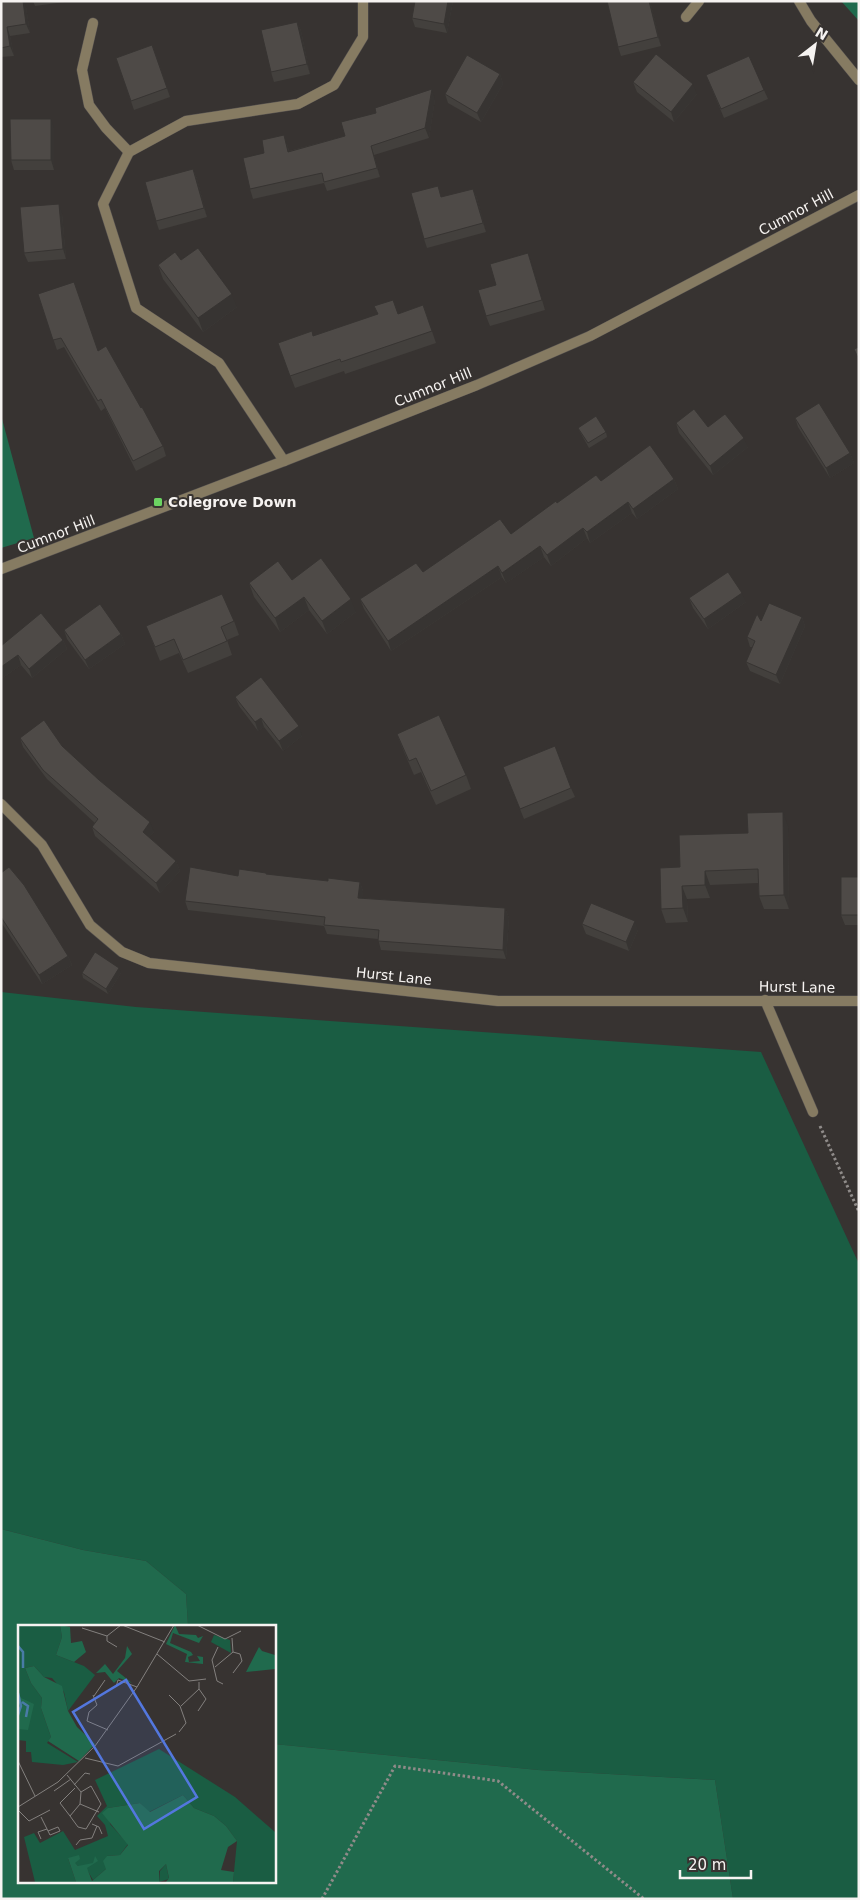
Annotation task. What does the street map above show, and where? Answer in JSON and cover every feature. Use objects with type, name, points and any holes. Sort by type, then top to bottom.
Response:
[{"type":"street","points":[[284,461],[219,363],[136,308],[103,204],[130,152],[186,121],[298,104],[334,85],[363,36],[363,1]]},
{"type":"street","points":[[686,17],[699,1]]},
{"type":"street","points":[[799,1],[817,29],[859,80]]},
{"type":"street","points":[[93,23],[82,70],[89,105],[106,128],[130,152]]},
{"type":"street","name":"Cumnor Hill","points":[[1,569],[477,385],[590,336],[859,195]]},
{"type":"street","name":"Hurst Lane","points":[[1,804],[42,845],[90,925],[122,952],[149,963],[498,1001],[859,1001]]},
{"type":"street","points":[[765,1000],[813,1112]]},
{"type":"path","points":[[813,1112],[859,1212]]},
{"type":"path","points":[[322,1899],[395,1766],[498,1781],[644,1899]]},
{"type":"green space","points":[[841,1],[859,1],[859,21]]},
{"type":"green space","points":[[1,415],[34,538],[1,548]]},
{"type":"green space","points":[[1,992],[136,1007],[761,1052],[859,1264],[859,1899],[733,1899],[715,1780],[538,1770],[275,1744],[275,1625],[188,1625],[186,1594],[146,1561],[83,1550],[1,1529]]},
{"type":"green space","points":[[1,1529],[83,1550],[146,1561],[186,1594],[188,1625],[18,1625],[18,1882],[275,1882],[275,1744],[538,1770],[715,1780],[733,1899],[1,1899]]},
{"type":"building","points":[[1,1],[23,1],[26,24],[7,27],[10,46],[1,48]]},
{"type":"building","points":[[415,1],[448,1],[444,24],[412,18]]},
{"type":"building","points":[[607,1],[649,1],[658,37],[618,47]]},
{"type":"building","points":[[297,22],[307,64],[271,72],[261,30]]},
{"type":"building","points":[[152,45],[167,88],[131,101],[116,58]]},
{"type":"building","points":[[656,54],[693,84],[671,112],[633,82]]},
{"type":"building","points":[[467,55],[500,74],[477,113],[445,94]]},
{"type":"building","points":[[749,56],[764,90],[721,109],[706,75]]},
{"type":"building","points":[[432,89],[425,128],[371,146],[377,168],[324,182],[322,173],[250,189],[243,158],[264,153],[262,140],[284,135],[288,152],[345,136],[341,122],[376,113],[375,108]]},
{"type":"building","points":[[10,119],[51,119],[51,160],[11,160]]},
{"type":"building","points":[[193,169],[204,208],[156,221],[145,182]]},
{"type":"building","points":[[438,186],[441,197],[473,189],[483,223],[424,239],[411,193]]},
{"type":"building","points":[[59,204],[63,249],[24,253],[20,207]]},
{"type":"building","points":[[198,248],[232,294],[198,318],[158,265],[175,252],[181,260]]},
{"type":"building","points":[[528,253],[542,300],[486,316],[478,290],[496,285],[490,264]]},
{"type":"building","points":[[74,282],[98,351],[106,346],[163,446],[133,461],[101,399],[98,401],[61,338],[53,340],[38,294]]},
{"type":"building","points":[[393,300],[398,314],[423,305],[432,331],[341,362],[340,359],[290,376],[278,343],[312,331],[313,336],[378,314],[374,306]]},
{"type":"building","points":[[859,347],[859,360],[854,349]]},
{"type":"building","points":[[819,403],[850,453],[826,468],[795,418]]},
{"type":"building","points":[[694,409],[708,427],[725,414],[744,438],[710,466],[676,423]]},
{"type":"building","points":[[596,416],[606,432],[588,443],[578,428]]},
{"type":"building","points":[[650,445],[674,479],[633,509],[628,502],[587,532],[583,528],[547,555],[540,546],[502,573],[498,566],[388,641],[360,599],[416,563],[423,572],[500,519],[511,534],[596,475],[601,481]]},
{"type":"building","points":[[321,558],[351,599],[322,621],[304,597],[275,618],[249,583],[278,561],[292,580]]},
{"type":"building","points":[[728,572],[742,593],[704,619],[689,598]]},
{"type":"building","points":[[222,594],[234,621],[221,627],[227,641],[183,660],[174,639],[155,647],[146,626]]},
{"type":"building","points":[[769,603],[802,617],[776,675],[746,662],[755,641],[747,637],[757,614],[761,621]]},
{"type":"building","points":[[100,604],[121,634],[85,660],[64,630]]},
{"type":"building","points":[[41,613],[63,640],[29,669],[18,655],[1,667],[1,646]]},
{"type":"building","points":[[261,677],[299,726],[279,741],[261,718],[255,722],[235,697]]},
{"type":"building","points":[[439,715],[466,775],[431,791],[416,758],[409,761],[397,734]]},
{"type":"building","points":[[44,720],[62,746],[99,780],[150,822],[143,832],[176,861],[156,883],[92,827],[98,819],[43,770],[20,738]]},
{"type":"building","points":[[555,746],[571,788],[520,809],[503,767]]},
{"type":"building","points":[[783,812],[784,895],[759,896],[758,869],[705,871],[705,885],[682,886],[683,908],[661,909],[660,868],[680,867],[679,835],[748,833],[747,813]]},
{"type":"building","points":[[9,867],[24,885],[68,956],[39,975],[1,917],[1,873]]},
{"type":"building","points":[[190,867],[238,876],[239,869],[328,881],[328,878],[360,882],[358,898],[505,908],[503,950],[378,941],[379,930],[324,925],[325,917],[185,901]]},
{"type":"building","points":[[841,877],[859,877],[859,915],[841,915]]},
{"type":"building","points":[[591,903],[635,921],[626,942],[582,924]]},
{"type":"building","points":[[95,952],[119,968],[106,989],[82,973]]},
{"type":"place","name":"Colegrove Down","points":[[158,502]]}]
